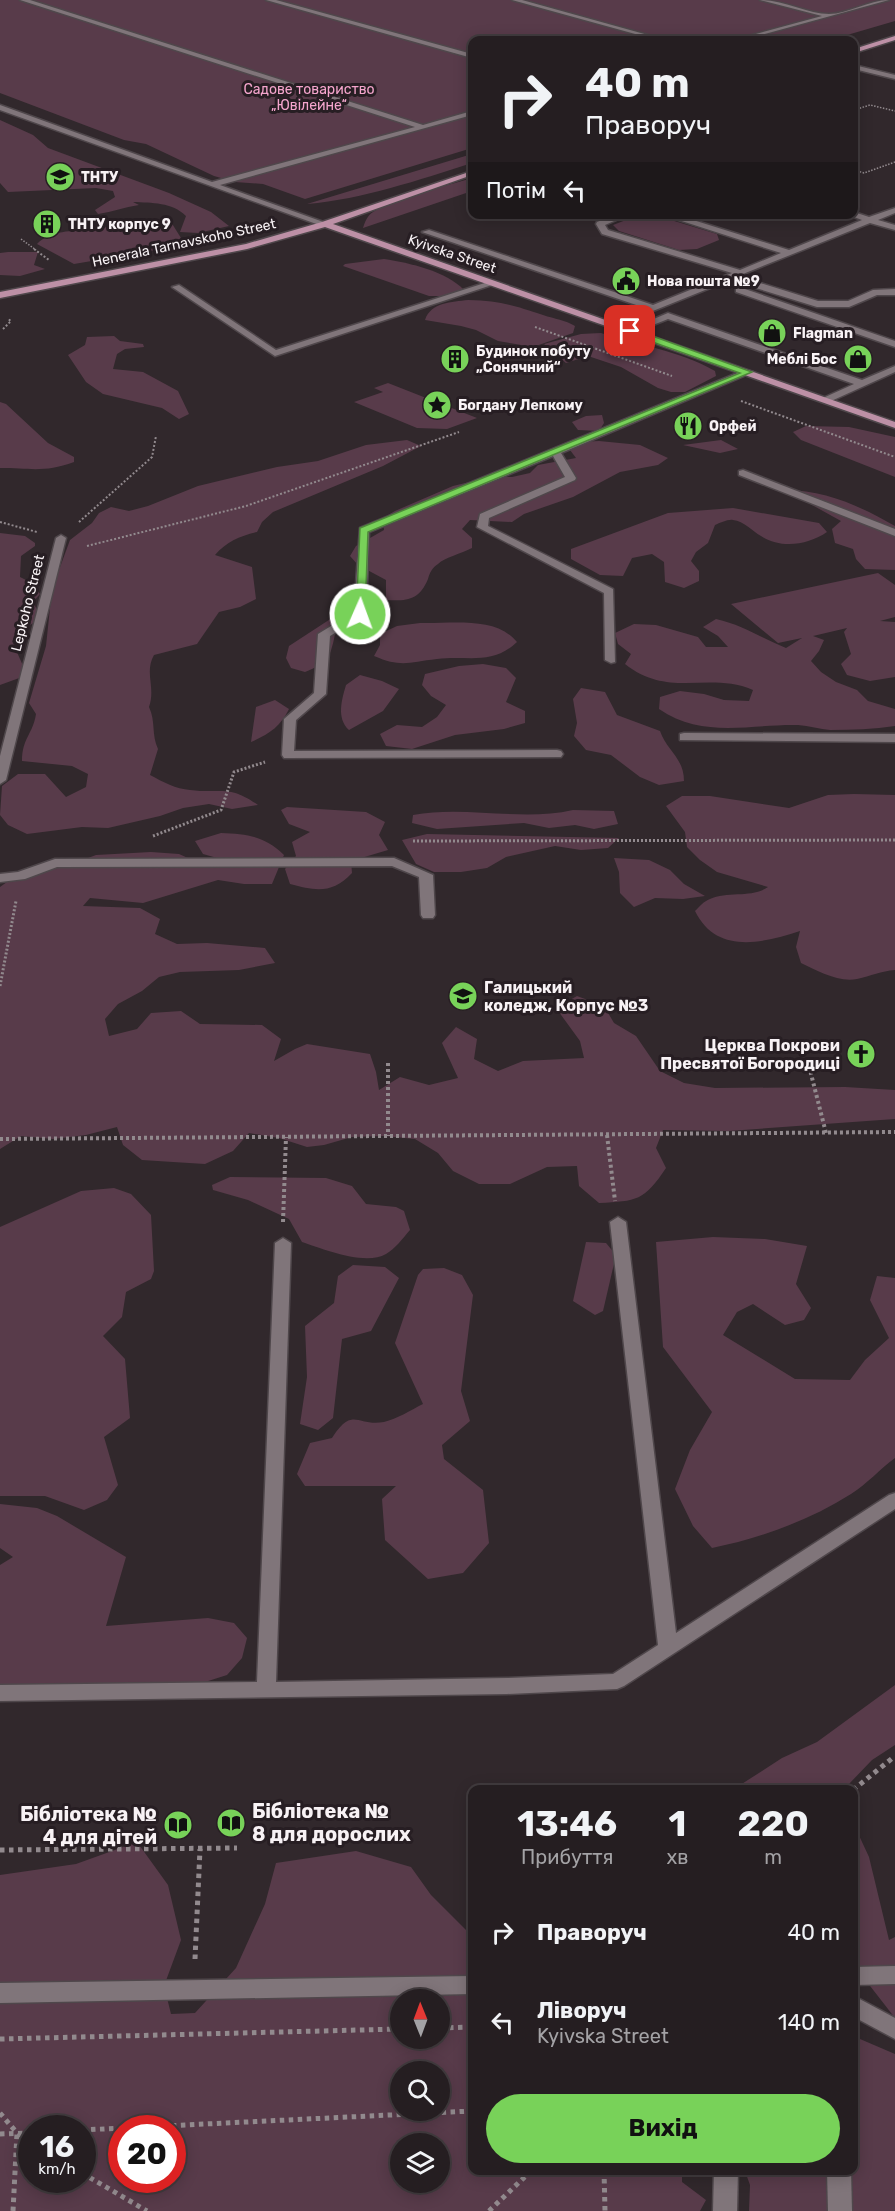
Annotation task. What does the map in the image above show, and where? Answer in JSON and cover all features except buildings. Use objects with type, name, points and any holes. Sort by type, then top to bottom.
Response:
[{"type":"main road","points":[[858,50],[895,38]]},
{"type":"main road","name":"Henerala Tarnavskoho Street","points":[[0,295],[247,246],[325,224],[468,174]]},
{"type":"main road","name":"Kyivska Street","points":[[325,224],[895,425]]},
{"type":"street","points":[[23,0],[423,127]]},
{"type":"street","points":[[269,0],[468,55]]},
{"type":"street","points":[[515,0],[648,36]]},
{"type":"street","points":[[763,0],[830,16]]},
{"type":"street","points":[[752,36],[886,0]]},
{"type":"street","points":[[858,68],[895,77]]},
{"type":"street","name":"Kyivska Street","points":[[1,108],[325,224]]},
{"type":"street","points":[[212,185],[468,114]]},
{"type":"street","points":[[613,324],[895,210]]},
{"type":"street","points":[[858,217],[895,228]]},
{"type":"street","points":[[613,219],[600,224],[605,232],[738,272]]},
{"type":"street","points":[[680,219],[787,252]]},
{"type":"street","points":[[426,232],[654,308]]},
{"type":"street","points":[[728,276],[817,304],[849,304],[876,292],[895,292]]},
{"type":"street","points":[[176,287],[275,353],[494,283]]},
{"type":"street","points":[[739,290],[895,344]]},
{"type":"street","points":[[630,331],[668,316],[863,384]]},
{"type":"street","points":[[826,400],[895,369]]},
{"type":"street","points":[[557,754],[288,755],[290,719],[320,694],[324,634],[360,614],[364,530],[748,372]]},
{"type":"street","points":[[555,452],[571,478],[484,516],[482,527],[609,591],[610,660]]},
{"type":"street","points":[[743,473],[895,533]]},
{"type":"street","name":"Lepkoho Street","points":[[0,780],[61,538]]},
{"type":"street","points":[[684,737],[895,738]]},
{"type":"street","points":[[0,878],[20,876],[56,863],[394,862],[426,875],[428,915]]},
{"type":"street","points":[[618,1222],[668,1648]]},
{"type":"street","points":[[266,1688],[283,1243]]},
{"type":"street","points":[[0,1693],[507,1686],[617,1681],[895,1500]]},
{"type":"street","points":[[858,1976],[895,1975]]},
{"type":"street","points":[[0,1993],[468,1984]]},
{"type":"street","points":[[858,2008],[895,2029]]},
{"type":"street","points":[[725,2211],[726,2175]]},
{"type":"street","points":[[839,2175],[840,2211]]},
{"type":"path","points":[[858,109],[870,105],[895,111]]},
{"type":"path","points":[[858,171],[864,173],[895,162]]},
{"type":"path","points":[[21,239],[54,263]]},
{"type":"path","points":[[57,554],[246,506],[459,432]]},
{"type":"path","points":[[0,522],[61,538],[152,457],[156,436]]},
{"type":"path","points":[[154,840],[143,840],[221,810],[234,772],[288,755]]},
{"type":"path","points":[[410,841],[895,840]]},
{"type":"path","points":[[0,987],[20,876]]},
{"type":"path","points":[[388,1063],[388,1136]]},
{"type":"path","points":[[809,1066],[826,1133]]},
{"type":"path","points":[[0,1139],[895,1132]]},
{"type":"path","points":[[607,1135],[618,1222]]},
{"type":"path","points":[[283,1243],[286,1137]]},
{"type":"path","points":[[858,1786],[895,1756]]},
{"type":"path","points":[[0,1850],[237,1848]]},
{"type":"path","points":[[194,1989],[200,1849]]},
{"type":"path","points":[[450,2028],[468,2027]]},
{"type":"path","points":[[0,2039],[390,2029]]},
{"type":"path","points":[[96,2129],[468,2111]]},
{"type":"path","points":[[0,2113],[17,2133],[13,2211]]},
{"type":"path","points":[[0,2134],[17,2133]]},
{"type":"path","points":[[489,2211],[527,2175]]},
{"type":"path","points":[[604,2175],[605,2211]]},
{"type":"path","points":[[96,2181],[147,2211]]},
{"type":"green space","name":"Садове товариство „Ювілейне“","points":[[0,0],[895,0],[895,21],[844,36],[468,36],[468,149],[305,199],[263,184],[235,182],[214,176],[146,144],[124,140],[0,93]]},
{"type":"green space","points":[[0,120],[33,135],[48,148],[169,193],[211,212],[229,226],[198,233],[180,232],[186,216],[174,208],[154,203],[133,202],[139,205],[98,214],[95,210],[115,197],[113,191],[96,188],[8,192],[0,183]]},
{"type":"green space","points":[[468,155],[468,164],[411,182],[349,198],[307,204]]},
{"type":"green space","points":[[468,179],[468,192],[363,228],[365,221],[373,212],[407,197]]},
{"type":"green space","points":[[152,219],[171,222],[181,238],[180,246],[74,264],[37,244],[48,236],[62,232],[91,230]]},
{"type":"green space","points":[[629,219],[668,219],[717,234],[719,240],[697,249],[679,250],[619,231],[613,225]]},
{"type":"green space","points":[[38,252],[34,265],[45,269],[20,276],[0,275],[0,253]]},
{"type":"green space","points":[[384,259],[438,273],[464,290],[443,296],[429,296],[343,266]]},
{"type":"green space","points":[[468,300],[507,304],[575,326],[573,333],[533,347],[498,341],[476,330],[461,326],[425,320],[437,306]]},
{"type":"green space","points":[[601,333],[687,358],[715,371],[716,376],[685,392],[671,392],[658,388],[621,367],[588,356],[566,363],[544,344],[581,334]]},
{"type":"green space","points":[[114,336],[120,341],[143,344],[144,347],[125,349],[117,354],[113,369],[143,372],[178,391],[189,414],[179,419],[162,408],[103,394],[86,382],[68,355],[85,345],[87,337]]},
{"type":"green space","points":[[388,383],[477,418],[447,429],[417,428],[354,402],[383,392],[374,388]]},
{"type":"green space","points":[[0,402],[6,404],[48,443],[74,457],[74,462],[45,469],[0,468]]},
{"type":"green space","points":[[602,415],[604,423],[599,431],[578,430],[572,422],[586,416]]},
{"type":"green space","points":[[806,426],[849,427],[895,437],[895,477],[801,440],[793,432]]},
{"type":"green space","points":[[407,440],[421,446],[383,466],[273,512],[262,522],[257,532],[224,546],[215,555],[252,567],[256,599],[240,607],[219,612],[197,644],[154,655],[151,662],[149,707],[158,749],[150,775],[170,785],[185,789],[232,792],[258,805],[232,809],[209,804],[183,808],[160,816],[108,828],[82,827],[27,834],[8,825],[0,815],[2,786],[18,774],[45,774],[66,797],[86,787],[88,774],[72,766],[22,761],[22,753],[36,714],[29,703],[46,646],[52,589],[70,540],[92,523],[99,513],[111,507],[129,511],[198,486],[277,467],[318,461],[366,445]]},
{"type":"green space","points":[[721,440],[738,449],[720,453],[683,445]]},
{"type":"green space","points":[[599,441],[640,445],[668,458],[658,465],[620,472],[573,497],[524,514],[512,522],[470,520],[462,529],[472,538],[472,548],[445,559],[436,566],[420,592],[406,600],[386,600],[386,580],[358,565],[350,556],[356,546],[384,530],[383,518],[395,511],[453,486],[490,477],[512,477],[530,473],[538,465],[576,458],[570,450],[578,442]]},
{"type":"green space","points":[[785,490],[814,493],[842,500],[895,526],[895,570],[865,569],[856,559],[853,549],[835,543],[832,529],[841,521]]},
{"type":"green space","points":[[733,508],[819,523],[827,532],[811,540],[786,544],[769,540],[737,521],[722,522],[715,525],[708,543],[696,552],[691,561],[699,571],[699,581],[684,588],[665,582],[664,562],[652,554],[632,558],[623,576],[600,575],[571,559],[571,549],[668,513]]},
{"type":"green space","points":[[0,533],[25,536],[35,543],[35,546],[21,556],[20,577],[32,583],[40,594],[33,602],[40,616],[39,620],[28,626],[12,641],[24,668],[22,677],[0,685]]},
{"type":"green space","points":[[878,573],[895,585],[895,617],[880,621],[895,622],[895,677],[870,681],[847,675],[841,664],[851,654],[844,632],[847,628],[813,636],[824,640],[811,661],[821,672],[836,682],[857,690],[868,701],[895,709],[895,726],[830,730],[798,725],[727,728],[692,724],[659,709],[660,697],[680,691],[704,694],[724,700],[749,701],[753,690],[720,683],[673,683],[641,674],[625,664],[631,654],[618,644],[615,633],[634,624],[656,625],[698,637],[706,647],[728,647],[718,636],[703,627],[716,619],[743,628],[786,648],[802,638],[778,643],[731,604]]},
{"type":"green space","points":[[335,616],[336,630],[328,657],[318,666],[305,672],[291,668],[286,658],[289,646]]},
{"type":"green space","points":[[420,623],[486,625],[508,634],[517,642],[498,654],[479,658],[448,658],[399,663],[374,656],[380,645],[380,634],[397,626]]},
{"type":"green space","points":[[483,664],[506,668],[516,678],[506,702],[525,711],[525,723],[504,729],[455,735],[412,749],[386,746],[380,734],[397,725],[422,727],[437,717],[446,705],[431,696],[422,685],[425,674],[459,666]]},
{"type":"green space","points":[[360,675],[399,689],[383,711],[349,730],[342,720],[343,696],[346,685]]},
{"type":"green space","points":[[581,688],[605,692],[617,715],[660,731],[681,766],[684,781],[659,785],[640,777],[611,755],[586,750],[574,736],[577,723],[573,699]]},
{"type":"green space","points":[[275,700],[289,709],[286,715],[273,729],[251,742],[256,707]]},
{"type":"green space","points":[[828,795],[895,795],[895,970],[850,980],[835,978],[801,963],[796,947],[800,931],[755,942],[741,942],[727,940],[704,925],[695,911],[706,901],[725,895],[755,892],[768,887],[717,872],[700,860],[687,847],[685,832],[666,806],[682,796],[710,796],[789,808]]},
{"type":"green space","points":[[287,807],[366,812],[385,822],[379,835],[388,850],[351,861],[352,873],[338,885],[330,888],[316,889],[290,884],[285,869],[296,856],[292,842],[310,832],[289,824],[281,810]]},
{"type":"green space","points":[[573,810],[614,811],[618,824],[594,829],[575,825],[549,828],[524,823],[437,829],[412,823],[413,815],[433,812],[534,814]]},
{"type":"green space","points":[[221,833],[255,837],[270,844],[284,855],[272,884],[244,884],[218,880],[143,903],[90,898],[83,906],[140,908],[160,919],[155,934],[177,944],[207,943],[265,948],[275,963],[239,970],[180,972],[159,977],[142,991],[118,1004],[105,1019],[109,1036],[137,1029],[151,1013],[181,1011],[200,1024],[262,1025],[281,1039],[274,1061],[307,1044],[370,1054],[379,1090],[400,1077],[429,1085],[458,1078],[442,1043],[456,1027],[477,1039],[474,1059],[498,1071],[523,1061],[584,1058],[580,1041],[556,1008],[577,996],[604,1006],[614,1023],[636,1036],[660,1071],[684,1083],[715,1088],[845,1087],[895,1090],[895,1119],[729,1131],[663,1130],[656,1148],[666,1168],[652,1187],[631,1200],[599,1203],[579,1186],[577,1166],[547,1167],[510,1184],[479,1184],[453,1171],[438,1153],[415,1139],[384,1136],[352,1137],[307,1147],[279,1138],[249,1133],[233,1151],[205,1164],[142,1160],[123,1145],[117,1127],[86,1135],[53,1139],[21,1136],[0,1149],[0,887],[18,874],[72,864],[96,855],[151,852],[179,854],[199,863],[224,860],[203,854],[195,841]]},
{"type":"green space","points":[[427,834],[619,838],[608,848],[581,850],[555,846],[506,857],[487,868],[461,872],[434,872],[416,864],[402,840]]},
{"type":"green space","points":[[614,858],[649,860],[670,870],[684,884],[705,896],[683,899],[655,898],[634,907],[620,893],[619,872]]},
{"type":"green space","points":[[230,1177],[326,1178],[352,1186],[366,1204],[396,1207],[404,1211],[410,1230],[393,1249],[377,1257],[356,1257],[332,1252],[302,1242],[289,1219],[248,1200],[213,1190],[212,1185]]},
{"type":"green space","points":[[114,1188],[131,1194],[151,1215],[154,1271],[151,1279],[126,1292],[122,1317],[103,1336],[125,1359],[130,1418],[104,1437],[118,1485],[107,1500],[84,1510],[45,1496],[0,1496],[0,1227],[81,1191]]},
{"type":"green space","points":[[713,1237],[765,1239],[807,1246],[796,1284],[811,1308],[804,1320],[785,1325],[753,1304],[737,1312],[723,1335],[795,1379],[850,1380],[865,1360],[889,1338],[870,1300],[877,1276],[895,1278],[895,1458],[857,1490],[819,1512],[767,1533],[712,1548],[693,1526],[675,1489],[690,1450],[712,1412],[663,1347],[656,1242]]},
{"type":"green space","points":[[586,1242],[606,1243],[616,1255],[603,1311],[595,1315],[573,1301]]},
{"type":"green space","points":[[353,1265],[385,1267],[399,1278],[371,1331],[342,1339],[333,1418],[318,1430],[300,1424],[307,1377],[305,1326],[334,1303],[338,1276]]},
{"type":"green space","points":[[444,1268],[462,1275],[473,1295],[461,1391],[470,1421],[442,1445],[444,1459],[483,1490],[489,1543],[463,1573],[428,1579],[385,1540],[382,1499],[396,1486],[305,1486],[297,1474],[310,1443],[332,1438],[345,1422],[356,1420],[384,1422],[423,1404],[395,1343],[418,1275],[423,1269]]},
{"type":"green space","points":[[0,1504],[37,1508],[57,1516],[126,1557],[106,1626],[208,1618],[234,1623],[247,1638],[242,1658],[227,1675],[183,1689],[0,1693],[0,1565],[13,1557],[0,1548]]},
{"type":"green space","points":[[895,1685],[895,1745],[872,1760],[848,1785],[740,1785],[782,1758],[817,1742]]},
{"type":"green space","points":[[858,1833],[869,1857],[889,1940],[895,1937],[895,2018],[858,1972]]},
{"type":"green space","points":[[137,1842],[168,1885],[181,1940],[164,1986],[171,2014],[195,2013],[236,1968],[265,1904],[276,1863],[356,1851],[411,1867],[431,1895],[468,1932],[468,2175],[682,2175],[682,2182],[706,2200],[700,2211],[0,2211],[0,1875],[76,1864]]},
{"type":"green space","points":[[858,2037],[895,2054],[895,2211],[749,2211],[750,2185],[746,2175],[858,2175]]},
{"type":"place","name":"ТНТУ","points":[[60,177]]},
{"type":"place","name":"ТНТУ корпус 9","points":[[47,224]]},
{"type":"place","name":"Нова пошта №9","points":[[626,281]]},
{"type":"place","name":"Flagman","points":[[772,333]]},
{"type":"place","name":"Будинок побуту „Сонячний“","points":[[455,359]]},
{"type":"place","name":"Меблі Бос","points":[[858,359]]},
{"type":"place","name":"Богдану Лепкому","points":[[437,405]]},
{"type":"place","name":"Орфей","points":[[688,426]]},
{"type":"place","name":"Галицький коледж, Корпус №3","points":[[463,996]]},
{"type":"place","name":"Церква Покрови Пресвятої Богородиці","points":[[861,1054]]},
{"type":"place","name":"Бібліотека № 8 для дорослих","points":[[231,1823]]},
{"type":"place","name":"Бібліотека № 4 для дітей","points":[[178,1825]]},
{"type":"route","points":[[360,614],[364,530],[748,372],[630,331]]}]
